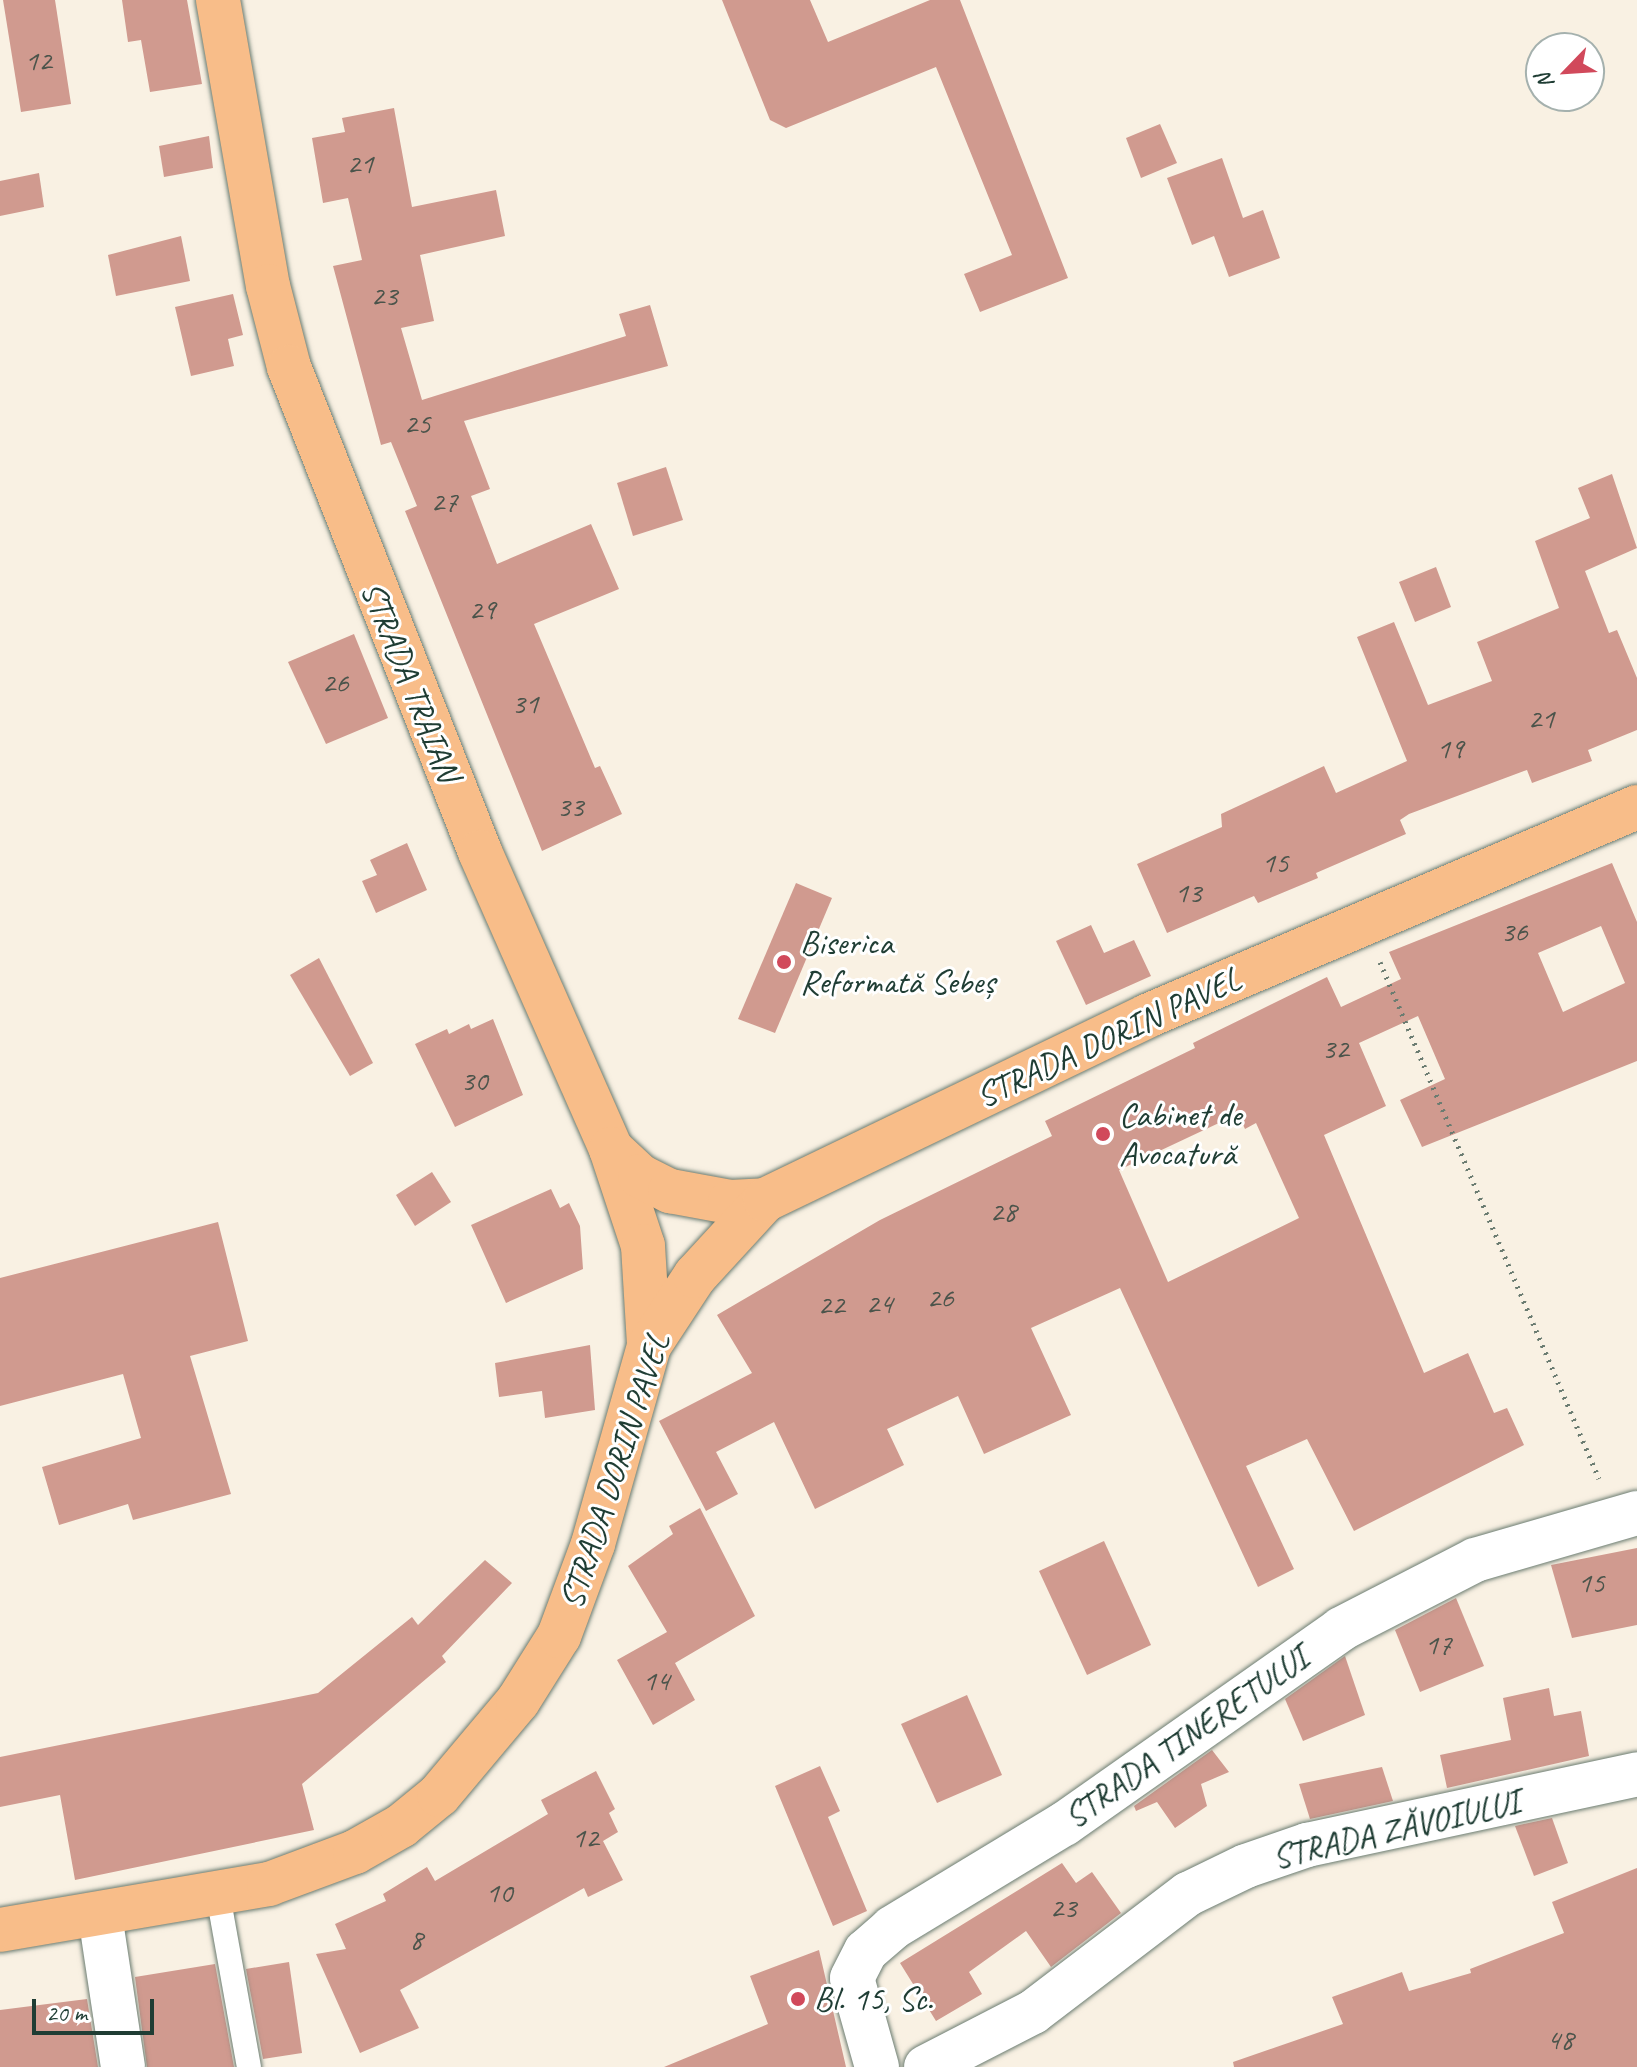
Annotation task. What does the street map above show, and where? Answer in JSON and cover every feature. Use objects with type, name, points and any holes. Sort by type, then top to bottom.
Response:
[{"type":"main road","name":"STRADA TRAIAN","points":[[218,0],[268,286],[289,367],[480,852],[611,1149],[643,1246],[649,1346]]},
{"type":"main road","name":"STRADA DORIN PAVEL","points":[[0,1930],[269,1884],[355,1852],[401,1826],[475,1756],[559,1636],[593,1544],[649,1346],[695,1276],[765,1200],[1147,1016],[1637,807]]},
{"type":"main road","points":[[611,1149],[640,1176],[670,1191],[730,1202],[765,1200]]},
{"type":"street","name":"STRADA TINERETULUI","points":[[877,2067],[852,1978],[866,1951],[892,1928],[1064,1824],[1341,1629],[1475,1560],[1626,1515]]},
{"type":"street","name":"STRADA ZĂVOIULUI","points":[[926,2067],[1033,2012],[1188,1894],[1246,1866],[1307,1845],[1637,1774]]},
{"type":"street","points":[[100,1915],[123,2067]]},
{"type":"lane","points":[[218,1895],[249,2067]]},
{"type":"path","points":[[1363,922],[1626,1515]]},
{"type":"building","points":[[3,0],[55,0],[71,104],[21,112]]},
{"type":"building","points":[[122,0],[187,0],[202,84],[150,92],[141,40],[128,42]]},
{"type":"building","points":[[722,0],[810,0],[828,42],[930,0],[960,0],[1068,278],[980,312],[964,274],[1012,255],[936,67],[786,128],[770,120]]},
{"type":"building","points":[[394,108],[412,207],[496,190],[505,236],[420,255],[434,321],[401,328],[422,400],[626,336],[619,314],[650,305],[668,366],[464,421],[490,489],[471,496],[497,564],[591,524],[619,589],[534,624],[595,768],[600,766],[622,814],[542,851],[405,511],[417,506],[391,442],[381,445],[333,266],[362,260],[348,198],[323,203],[312,138],[345,132],[342,118]]},
{"type":"building","points":[[1160,124],[1177,163],[1141,178],[1126,138]]},
{"type":"building","points":[[209,136],[213,168],[164,177],[159,146]]},
{"type":"building","points":[[1222,158],[1243,218],[1263,210],[1280,258],[1229,277],[1214,236],[1192,245],[1167,178]]},
{"type":"building","points":[[39,173],[44,207],[0,216],[0,181]]},
{"type":"building","points":[[181,236],[190,281],[116,296],[108,255]]},
{"type":"building","points":[[233,294],[243,335],[228,339],[234,366],[191,376],[175,307]]},
{"type":"building","points":[[666,467],[683,520],[633,536],[617,483]]},
{"type":"building","points":[[1612,474],[1637,548],[1585,571],[1609,633],[1617,630],[1637,678],[1637,730],[1588,750],[1592,761],[1532,783],[1527,770],[1409,814],[1400,820],[1406,834],[1316,873],[1318,878],[1258,903],[1254,896],[1167,933],[1137,864],[1222,827],[1221,814],[1324,766],[1336,793],[1407,761],[1357,637],[1394,622],[1428,705],[1492,681],[1477,642],[1559,608],[1535,541],[1590,518],[1578,488]]},
{"type":"building","points":[[1436,567],[1451,607],[1415,622],[1399,582]]},
{"type":"building","points":[[354,634],[388,718],[326,744],[288,662]]},
{"type":"building","points":[[407,843],[427,890],[376,913],[362,881],[377,875],[370,860]]},
{"type":"building","points":[[1612,863],[1637,922],[1637,1061],[1422,1147],[1400,1100],[1445,1079],[1418,1016],[1359,1043],[1386,1106],[1324,1135],[1424,1373],[1468,1353],[1494,1413],[1507,1408],[1524,1445],[1354,1531],[1307,1439],[1246,1466],[1294,1569],[1258,1587],[1120,1288],[1031,1328],[1071,1415],[984,1454],[958,1396],[887,1429],[904,1465],[815,1509],[774,1422],[716,1452],[738,1494],[706,1511],[659,1421],[752,1373],[717,1315],[880,1220],[1052,1136],[1045,1121],[1195,1048],[1193,1043],[1327,977],[1341,1007],[1401,979],[1389,952]],"holes":[[[1601,926],[1625,983],[1563,1012],[1538,953]],[[1238,1114],[1245,1129],[1256,1123],[1299,1218],[1168,1282],[1119,1170]]]},
{"type":"building","name":"Biserica Reformată Sebeș","points":[[796,883],[832,898],[775,1033],[738,1019]]},
{"type":"building","points":[[1091,925],[1104,953],[1134,940],[1151,976],[1086,1005],[1056,941]]},
{"type":"building","points":[[319,958],[373,1063],[350,1076],[290,975]]},
{"type":"building","points":[[493,1019],[523,1095],[455,1127],[415,1044],[447,1029],[449,1034],[469,1024],[471,1029]]},
{"type":"building","points":[[432,1172],[451,1202],[415,1226],[396,1195]]},
{"type":"building","points":[[551,1189],[560,1208],[569,1203],[580,1226],[583,1269],[506,1303],[471,1225]]},
{"type":"building","points":[[218,1222],[248,1341],[190,1356],[231,1494],[133,1520],[128,1504],[59,1525],[42,1467],[141,1438],[123,1374],[0,1406],[0,1278]]},
{"type":"building","points":[[590,1345],[595,1410],[545,1418],[542,1391],[499,1397],[495,1363]]},
{"type":"building","points":[[700,1508],[755,1616],[675,1663],[695,1700],[653,1725],[617,1660],[667,1632],[628,1566],[673,1534],[669,1526]]},
{"type":"building","points":[[1104,1541],[1151,1645],[1087,1675],[1039,1571]]},
{"type":"building","points":[[1637,1548],[1637,1625],[1572,1638],[1551,1565]]},
{"type":"building","points":[[485,1560],[512,1583],[442,1656],[446,1662],[302,1784],[314,1830],[75,1880],[60,1795],[0,1807],[0,1757],[318,1693],[412,1617],[418,1625]]},
{"type":"building","points":[[1456,1598],[1484,1666],[1420,1692],[1395,1630]]},
{"type":"building","points":[[1345,1656],[1365,1715],[1303,1741],[1285,1699]]},
{"type":"building","points":[[1549,1688],[1554,1716],[1581,1711],[1589,1756],[1447,1788],[1440,1755],[1511,1740],[1503,1698]]},
{"type":"building","points":[[967,1695],[1002,1775],[937,1803],[901,1724]]},
{"type":"building","points":[[1212,1750],[1229,1772],[1201,1784],[1207,1806],[1175,1828],[1157,1802],[1136,1811],[1134,1806]]},
{"type":"building","points":[[820,1766],[840,1811],[828,1817],[867,1911],[833,1926],[775,1786]]},
{"type":"building","points":[[1382,1767],[1393,1801],[1310,1819],[1299,1784]]},
{"type":"building","points":[[596,1771],[615,1809],[609,1813],[618,1832],[603,1841],[623,1880],[588,1897],[584,1888],[400,1990],[419,2028],[360,2053],[316,1954],[346,1949],[335,1924],[386,1901],[383,1894],[427,1867],[435,1881],[548,1814],[541,1800]]},
{"type":"building","points":[[1552,1818],[1568,1863],[1534,1876],[1515,1826]]},
{"type":"building","points":[[1062,1863],[1076,1883],[1092,1872],[1121,1913],[1051,1967],[1026,1931],[969,1972],[982,1994],[936,2021],[900,1963]]},
{"type":"building","points":[[1637,1868],[1637,2067],[1234,2067],[1233,2062],[1343,2024],[1332,1997],[1402,1972],[1409,1991],[1471,1973],[1470,1969],[1564,1933],[1552,1902]]},
{"type":"building","name":"Bl. 15, Sc.","points":[[819,1950],[846,2067],[664,2067],[768,2024],[750,1976]]},
{"type":"building","points":[[289,1962],[302,2053],[263,2059],[246,1969]]},
{"type":"building","points":[[215,1964],[234,2067],[147,2067],[135,1977]]},
{"type":"building","points":[[87,1999],[98,2067],[0,2067],[0,2010]]},
{"type":"place","name":"Biserica Reformată Sebeș","points":[[784,962]]},
{"type":"place","name":"Cabinet de Avocatură","points":[[1103,1134]]},
{"type":"place","name":"Bl. 15, Sc.","points":[[798,1999]]}]
